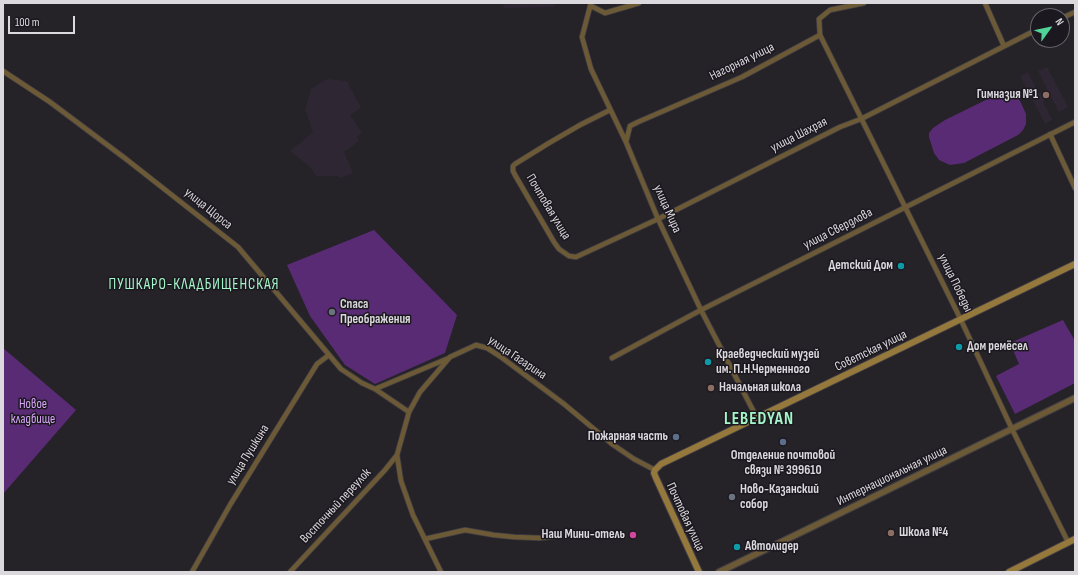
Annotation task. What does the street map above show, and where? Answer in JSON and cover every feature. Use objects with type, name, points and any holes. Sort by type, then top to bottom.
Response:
[{"type":"main road","name":"Советская улица","points":[[655,470],[661,464],[1075,264]]},
{"type":"main road","name":"Почтовая улица","points":[[655,470],[654,473],[658,485],[699,572]]},
{"type":"main road","points":[[1009,572],[1075,539]]},
{"type":"street","points":[[591,5],[604,13],[638,3]]},
{"type":"street","points":[[820,35],[819,19],[830,10],[864,3]]},
{"type":"street","points":[[984,3],[1004,46]]},
{"type":"street","name":"улица Мира","points":[[591,5],[582,37],[591,69],[626,142],[658,219],[757,418]]},
{"type":"street","name":"улица Шахрая","points":[[569,256],[576,257],[658,219],[840,127],[861,119],[1030,33]]},
{"type":"street","name":"улица Победы","points":[[820,35],[961,320],[1012,429],[1068,542]]},
{"type":"street","name":"Нагорная улица","points":[[626,142],[630,126],[742,77],[820,35]]},
{"type":"street","name":"улица Щорса","points":[[3,71],[50,102],[126,159],[238,247],[341,369],[410,412]]},
{"type":"street","name":"Почтовая улица","points":[[569,256],[559,249],[554,242],[513,171],[513,166],[580,125],[610,110]]},
{"type":"street","name":"улица Свердлова","points":[[612,358],[702,310],[1075,122]]},
{"type":"street","points":[[1050,134],[1075,188]]},
{"type":"street","name":"улица Гагарина","points":[[441,572],[413,515],[401,481],[397,455],[410,412],[420,392],[450,357],[476,345],[487,348],[564,404],[612,444],[634,459],[655,470]]},
{"type":"street","name":"улица Пушкина","points":[[192,572],[230,505],[317,364],[329,355]]},
{"type":"street","points":[[375,389],[450,357]]},
{"type":"street","name":"Интернациональная улица","points":[[719,572],[1075,398]]},
{"type":"street","name":"Восточный переулок","points":[[290,572],[385,470],[397,455]]},
{"type":"street","points":[[425,539],[465,530],[514,537],[540,538],[559,536]]},
{"type":"shaded area","points":[[502,3],[554,3],[555,7],[504,8]]},
{"type":"shaded area","name":"Гимназия №1","points":[[1047,67],[1068,107],[1059,112],[1051,97],[1043,101],[1052,120],[1045,124],[1020,76],[1028,72],[1039,94],[1047,89],[1038,71]]},
{"type":"shaded area","points":[[327,79],[347,81],[361,108],[350,115],[362,133],[357,137],[359,141],[344,152],[353,173],[340,178],[338,176],[316,176],[310,167],[290,151],[313,132],[305,110],[311,89]]},
{"type":"green space","points":[[1008,91],[1018,97],[1026,114],[1026,124],[1018,135],[964,163],[950,165],[939,160],[934,153],[929,137],[929,133],[933,128],[945,120],[1002,92]]},
{"type":"green space","points":[[374,230],[457,315],[445,353],[375,384],[345,365],[310,316],[287,265]]},
{"type":"green space","points":[[1063,320],[1075,341],[1075,383],[1015,414],[996,376],[1019,364],[1010,343]]},
{"type":"green space","name":"Новое кладбище","points":[[3,348],[76,410],[3,494]]},
{"type":"place","name":"Гимназия №1","points":[[1046,95]]},
{"type":"place","name":"Детский Дом","points":[[901,266]]},
{"type":"place","name":"Спаса Преображения","points":[[332,312]]},
{"type":"place","name":"Дом ремёсел","points":[[959,347]]},
{"type":"place","name":"Краеведческий музей им. П.Н.Черменного","points":[[708,362]]},
{"type":"place","name":"Начальная школа","points":[[711,388]]},
{"type":"place","name":"Пожарная часть","points":[[676,437]]},
{"type":"place","name":"Отделение почтовой связи № 399610","points":[[783,442]]},
{"type":"place","name":"Ново-Казанский собор","points":[[732,497]]},
{"type":"place","name":"Школа №4","points":[[891,533]]},
{"type":"place","name":"Наш Мини-отель","points":[[633,535]]},
{"type":"place","name":"Автолидер","points":[[737,547]]},
{"type":"district","name":"ПУШКАРО-КЛАДБИЩЕНСКАЯ","points":[[194,285]]},
{"type":"district","name":"LEBEDYAN","points":[[759,420]]}]
